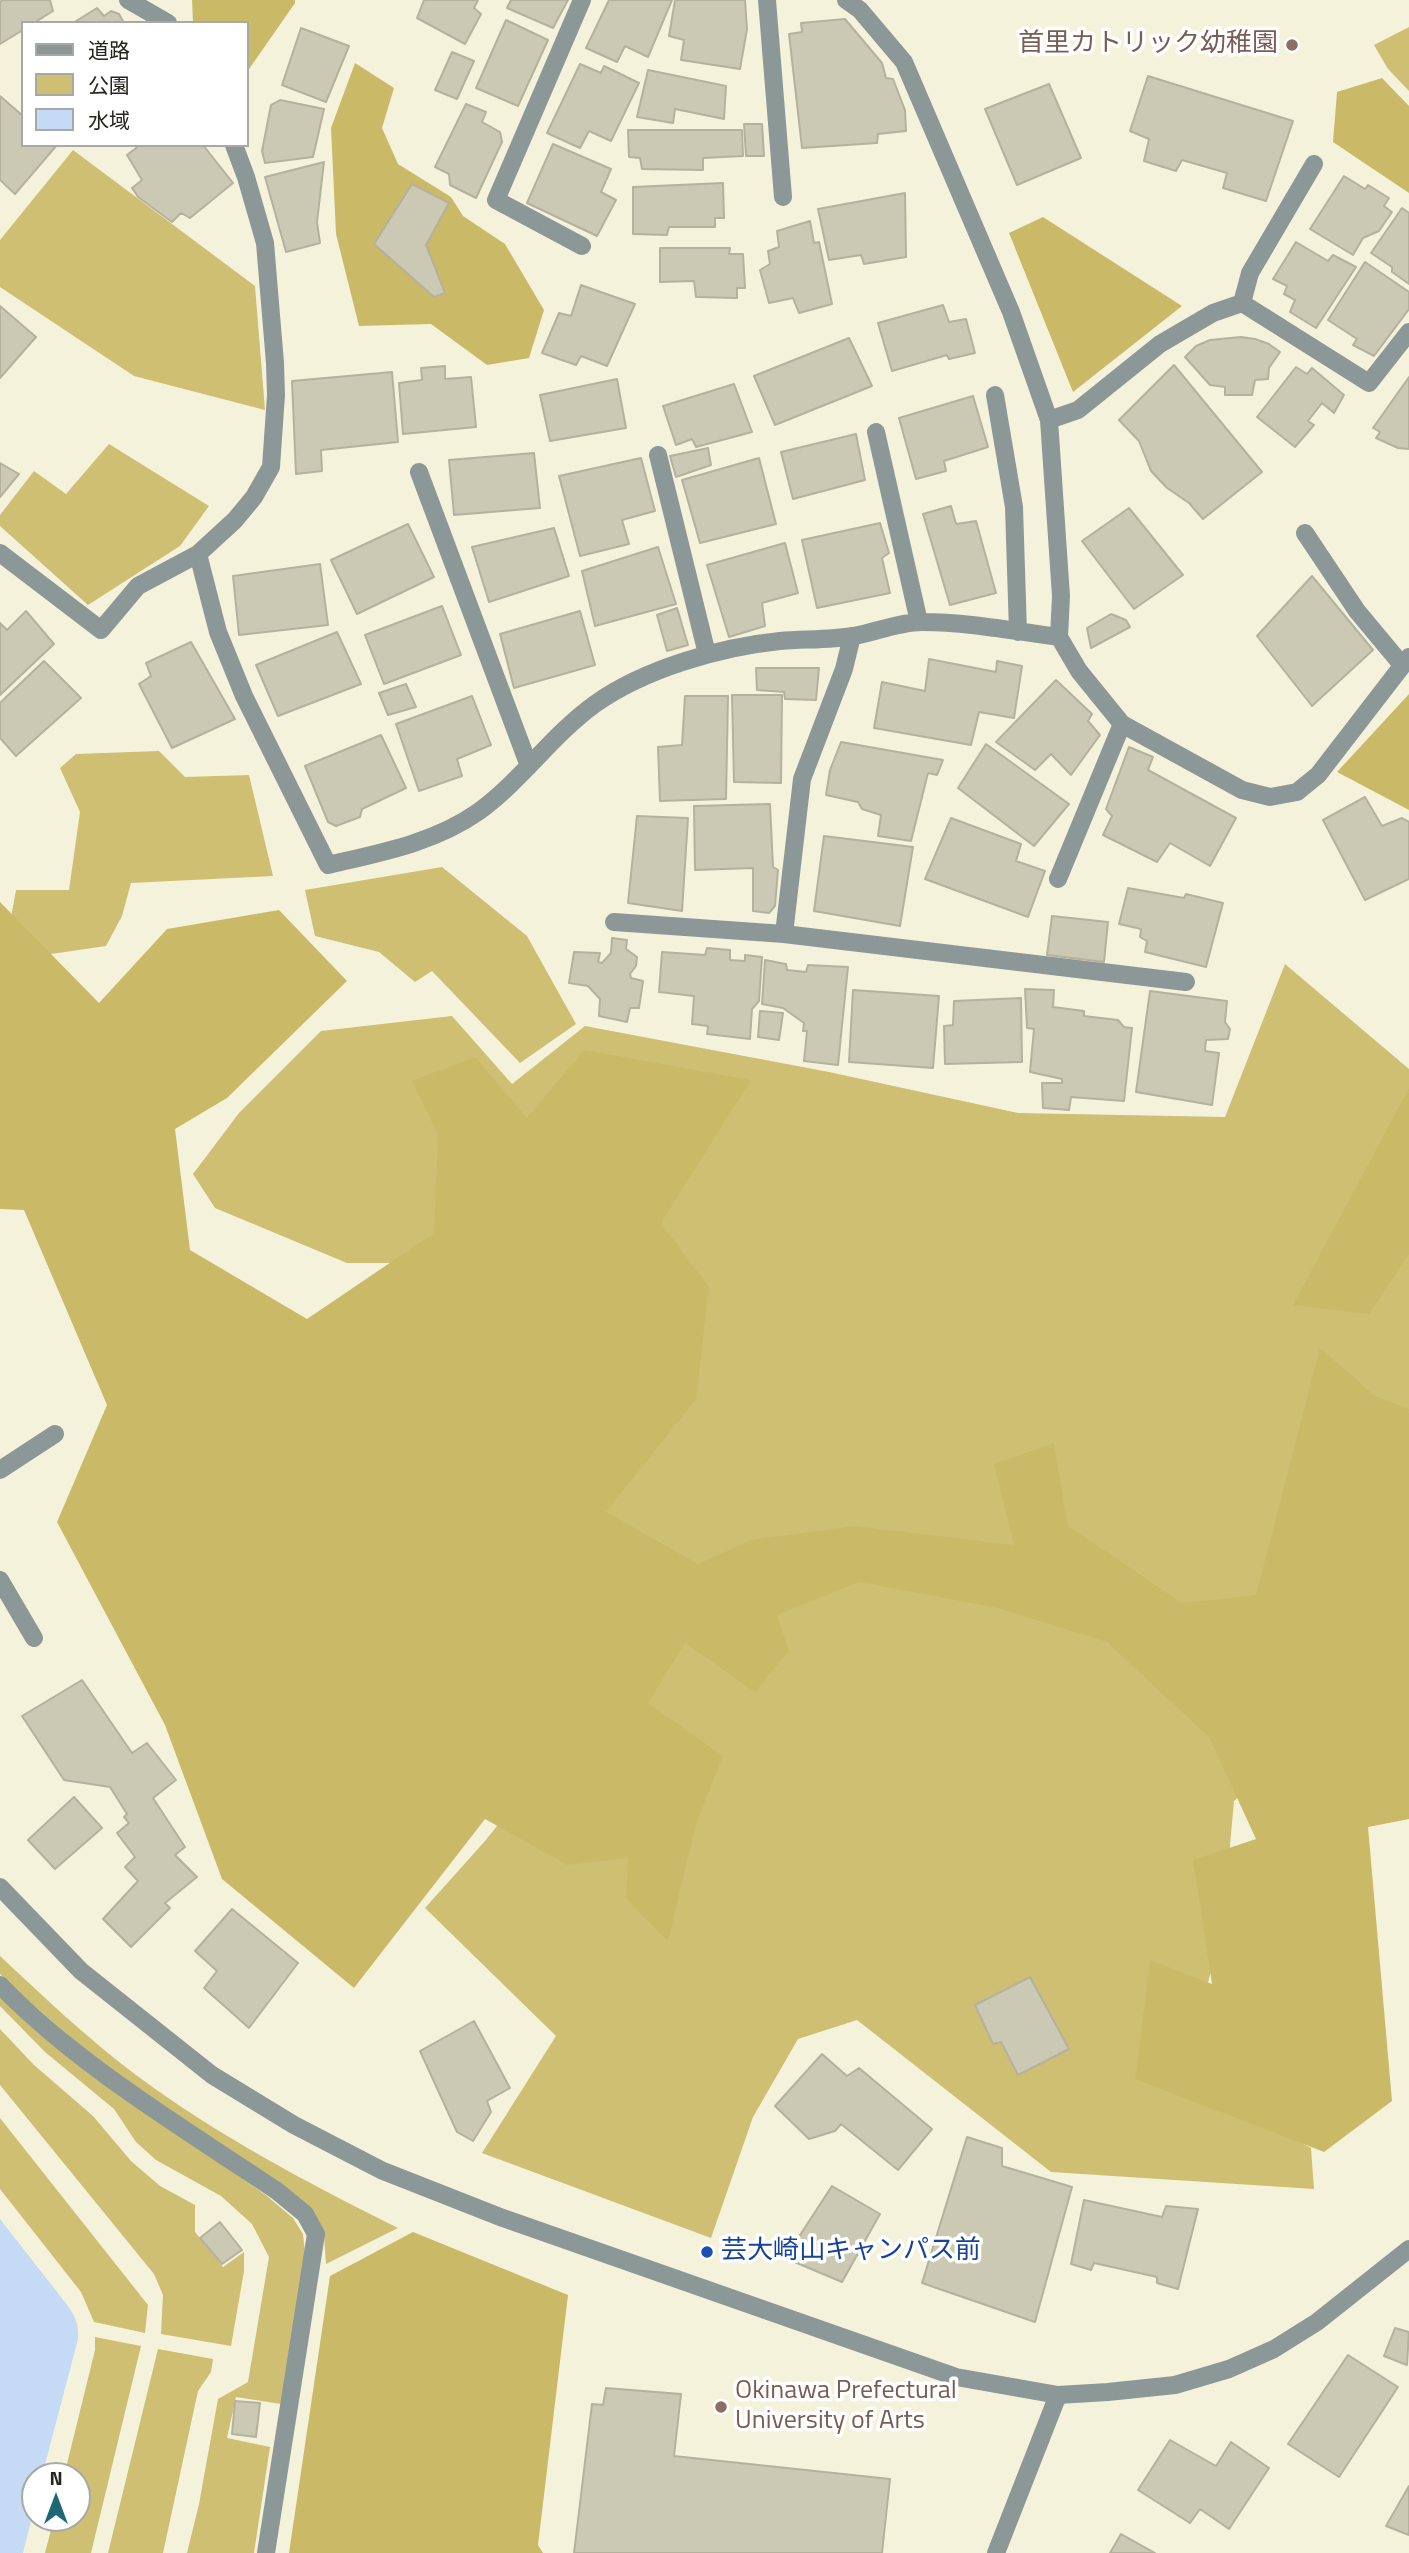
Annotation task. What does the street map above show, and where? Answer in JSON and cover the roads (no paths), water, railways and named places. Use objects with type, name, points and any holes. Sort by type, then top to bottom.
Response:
[{"type":"street","points":[[128,0],[165,21]]},
{"type":"street","points":[[582,0],[496,200],[582,246]]},
{"type":"street","points":[[767,0],[783,197]]},
{"type":"street","points":[[846,0],[860,10],[889,41],[914,82],[1011,312],[1049,420],[1061,596],[1059,637],[1079,671],[1122,724],[1242,790],[1270,797],[1297,792],[1318,775],[1405,661],[1357,611],[1306,533]]},
{"type":"street","points":[[0,553],[101,630],[138,586],[198,554],[235,520],[254,497],[271,467],[276,395],[275,363],[265,243],[235,147]]},
{"type":"street","points":[[1242,303],[1250,273],[1314,163]]},
{"type":"street","points":[[1049,420],[1078,410],[1160,344],[1213,313],[1242,303]]},
{"type":"street","points":[[1242,303],[1369,383],[1409,332]]},
{"type":"street","points":[[995,395],[1014,507],[1018,632]]},
{"type":"street","points":[[876,432],[919,622]]},
{"type":"street","points":[[658,455],[707,654]]},
{"type":"street","points":[[419,472],[529,766]]},
{"type":"street","points":[[198,554],[218,632],[239,684],[328,865],[385,852],[440,834],[478,812],[529,766],[559,734],[594,705],[631,681],[707,654],[777,642],[852,636],[919,622],[1059,637]]},
{"type":"street","points":[[784,934],[802,779],[844,669],[852,636]]},
{"type":"street","points":[[1058,879],[1122,724]]},
{"type":"street","points":[[614,922],[784,934],[1186,982]]},
{"type":"street","points":[[0,1470],[55,1434]]},
{"type":"street","points":[[0,1580],[34,1638]]},
{"type":"street","points":[[0,1886],[81,1971],[212,2075],[294,2125],[381,2169],[503,2218],[957,2376],[1058,2395],[1175,2385],[1229,2369],[1273,2349],[1317,2322],[1409,2249]]},
{"type":"street","points":[[0,1985],[19,2006],[87,2062],[278,2191],[305,2214],[316,2234],[266,2553]]},
{"type":"street","points":[[996,2553],[1058,2395]]},
{"type":"water","points":[[0,2219],[68,2306],[75,2318],[78,2339],[46,2462],[21,2462],[21,2532],[28,2532],[23,2553],[0,2553]]},
{"type":"place","name":"首里カトリック幼稚園","points":[[1292,45]]},
{"type":"place","name":"芸大崎山キャンパス前","points":[[707,2252]]},
{"type":"place","name":"Okinawa Prefectural University of Arts","points":[[721,2407]]}]
